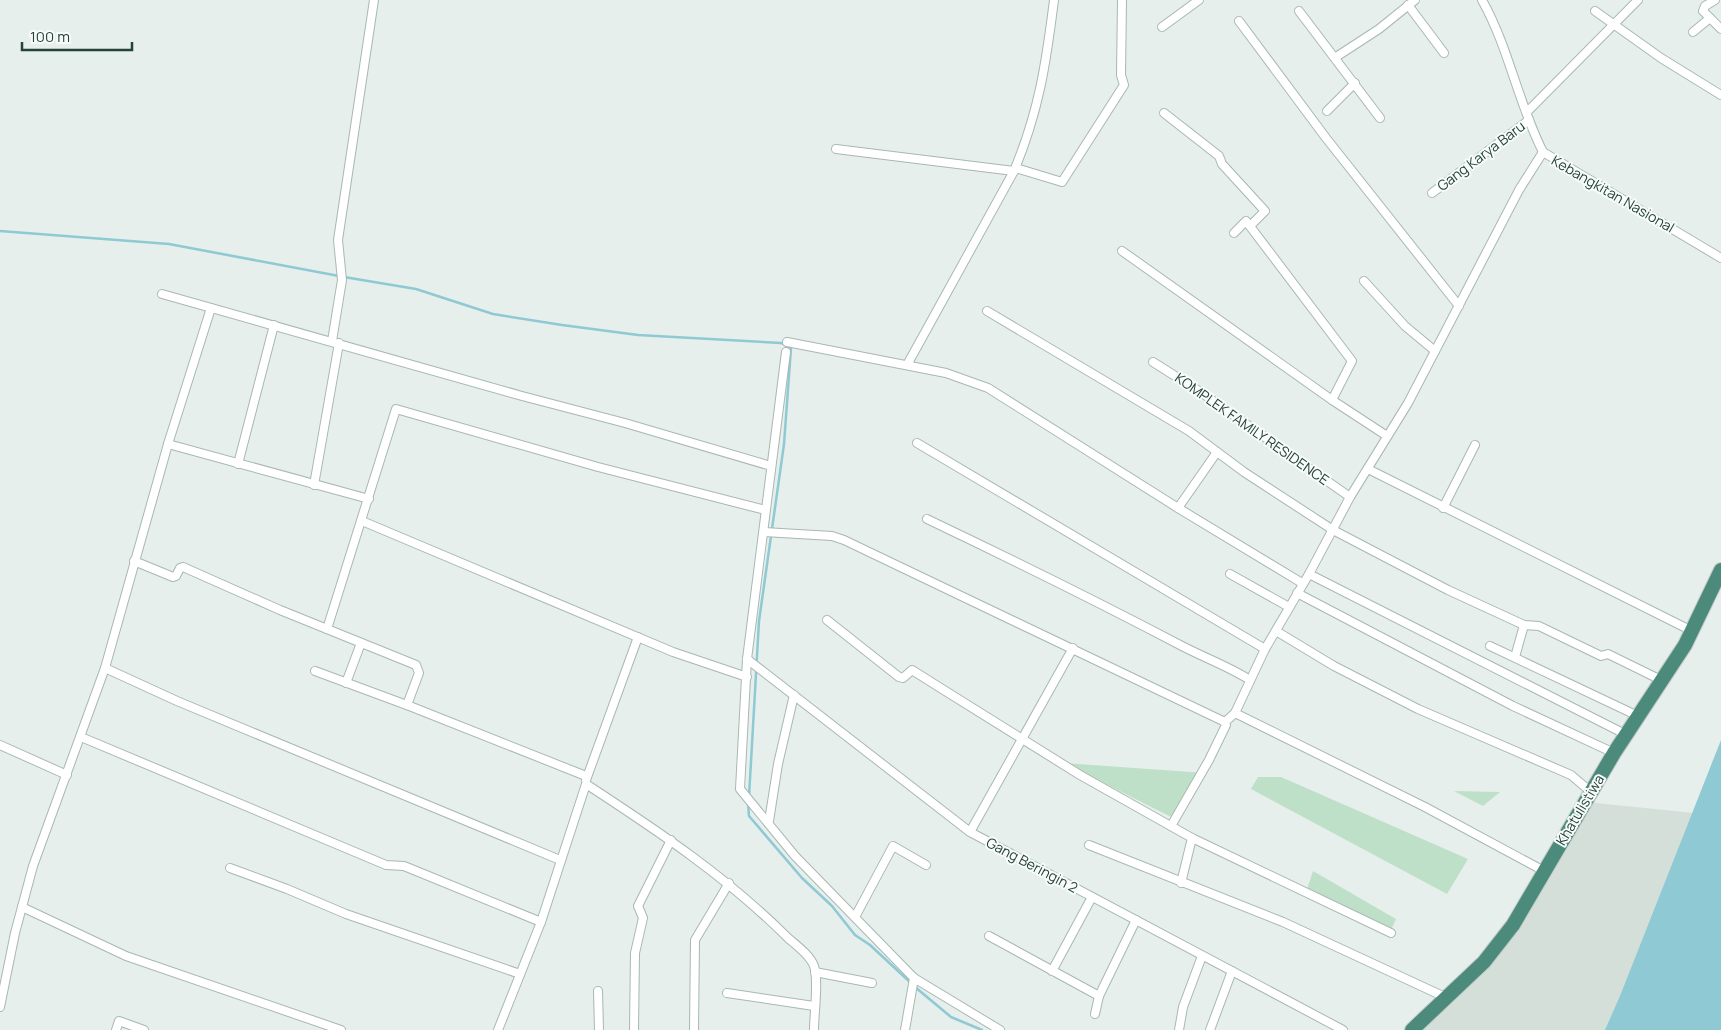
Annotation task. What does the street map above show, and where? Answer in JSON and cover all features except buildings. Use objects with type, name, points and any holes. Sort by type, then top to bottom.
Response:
[{"type":"highway","name":"Khatulistiwa","points":[[1412,1030],[1495,951],[1625,736],[1692,631],[1721,570]]},
{"type":"street","points":[[314,485],[335,342],[342,276],[338,240],[374,0]]},
{"type":"street","points":[[907,365],[1015,170],[1038,104],[1046,67],[1054,0]]},
{"type":"street","points":[[836,149],[1015,170],[1062,182],[1124,85],[1121,75],[1122,0]]},
{"type":"street","points":[[1162,27],[1199,0]]},
{"type":"street","name":"Kebangkitan Nasional","points":[[1482,0],[1495,26],[1543,152],[1721,258]]},
{"type":"street","name":"Gang Karya Baru","points":[[1432,193],[1457,180],[1528,116],[1638,0]]},
{"type":"street","points":[[1715,0],[1705,6],[1704,12],[1721,29]]},
{"type":"street","points":[[1336,58],[1379,29],[1412,2],[1444,53]]},
{"type":"street","points":[[1299,11],[1380,118]]},
{"type":"street","points":[[1595,11],[1690,77],[1721,95]]},
{"type":"street","points":[[1693,32],[1710,18]]},
{"type":"street","points":[[1239,21],[1326,138],[1459,306]]},
{"type":"street","points":[[1327,111],[1355,83]]},
{"type":"street","points":[[1164,113],[1218,156],[1222,164],[1265,211],[1250,226]]},
{"type":"street","points":[[1171,826],[1209,760],[1226,726],[1225,722],[1235,713],[1265,649],[1309,574],[1350,497],[1408,403],[1519,190],[1543,152]]},
{"type":"street","points":[[1234,233],[1246,221],[1352,361],[1332,400]]},
{"type":"street","points":[[1122,251],[1332,400],[1387,436]]},
{"type":"street","points":[[1364,281],[1405,326],[1435,351]]},
{"type":"street","points":[[162,294],[771,466]]},
{"type":"street","points":[[0,1007],[22,907],[39,850],[105,668],[168,444],[212,308]]},
{"type":"street","points":[[987,311],[1189,431],[1244,472],[1333,530],[1448,590],[1524,625],[1539,626],[1601,656],[1608,654],[1661,680]]},
{"type":"street","points":[[238,464],[274,325]]},
{"type":"street","points":[[787,342],[946,373],[999,393],[1178,508],[1302,584]]},
{"type":"street","points":[[786,352],[765,510],[765,532],[747,677],[742,792],[769,821],[795,856],[914,980],[1000,1030]]},
{"type":"street","name":"KOMPLEK FAMILY RESIDENCE","points":[[1153,362],[1202,393],[1350,497]]},
{"type":"street","points":[[327,629],[396,409],[598,467],[765,510]]},
{"type":"street","points":[[168,444],[369,499]]},
{"type":"street","points":[[917,444],[1265,649]]},
{"type":"street","points":[[1443,508],[1475,445]]},
{"type":"street","points":[[1178,508],[1217,452]]},
{"type":"street","points":[[1368,469],[1692,631]]},
{"type":"street","points":[[362,520],[673,652],[747,677]]},
{"type":"street","points":[[927,520],[1231,668],[1250,680]]},
{"type":"street","points":[[765,532],[832,536],[844,540],[1225,722]]},
{"type":"street","points":[[134,561],[173,577],[176,576],[180,568],[184,567],[418,667],[419,673],[407,705]]},
{"type":"street","points":[[1230,574],[1289,607]]},
{"type":"street","points":[[1309,574],[1619,731],[1625,736]]},
{"type":"street","points":[[1297,593],[1513,706],[1614,754]]},
{"type":"street","points":[[827,620],[899,677],[903,678],[912,670],[918,671],[1080,775],[1192,838],[1391,933]]},
{"type":"street","points":[[1515,657],[1524,625]]},
{"type":"street","points":[[1276,631],[1352,676],[1418,709],[1571,775],[1591,792]]},
{"type":"street","points":[[498,1030],[541,922],[586,780],[638,637]]},
{"type":"street","points":[[346,683],[361,642]]},
{"type":"street","points":[[1490,646],[1638,716]]},
{"type":"street","points":[[970,832],[1073,648]]},
{"type":"street","name":"Gang Beringin 2","points":[[750,661],[970,832],[1343,1030]]},
{"type":"street","points":[[105,668],[177,701],[560,860]]},
{"type":"street","points":[[315,671],[407,705],[586,780],[671,840],[730,884],[812,962],[815,972],[814,1030]]},
{"type":"street","points":[[769,821],[778,764],[794,694]]},
{"type":"street","points":[[1235,713],[1425,807],[1544,871]]},
{"type":"street","points":[[81,737],[386,865],[404,866],[541,922]]},
{"type":"street","points":[[0,745],[67,775]]},
{"type":"street","points":[[1181,883],[1192,838]]},
{"type":"street","points":[[634,1030],[635,953],[643,918],[638,906],[671,840]]},
{"type":"street","points":[[1089,845],[1283,922],[1447,998]]},
{"type":"street","points":[[855,917],[893,846],[926,865]]},
{"type":"street","points":[[230,868],[346,914],[520,974]]},
{"type":"street","points":[[694,1030],[695,940],[730,884]]},
{"type":"street","points":[[1052,971],[1092,897]]},
{"type":"street","points":[[22,907],[126,956],[341,1030]]},
{"type":"street","points":[[1094,1014],[1099,996],[1136,920]]},
{"type":"street","points":[[989,936],[1099,996]]},
{"type":"street","points":[[1179,1030],[1183,1007],[1202,956]]},
{"type":"street","points":[[1210,1030],[1232,971]]},
{"type":"street","points":[[815,972],[872,983]]},
{"type":"street","points":[[905,1030],[914,980]]},
{"type":"street","points":[[598,991],[599,1030]]},
{"type":"street","points":[[728,993],[814,1006]]},
{"type":"street","points":[[116,1030],[119,1021],[144,1030]]},
{"type":"shaded area","points":[[1586,802],[1704,814],[1608,1030],[1408,1030],[1510,927]]},
{"type":"green space","points":[[1064,763],[1205,773],[1177,820]]},
{"type":"green space","points":[[1258,777],[1281,777],[1468,859],[1447,894],[1251,789]]},
{"type":"green space","points":[[1454,791],[1500,792],[1483,806]]},
{"type":"green space","points":[[1313,871],[1396,919],[1390,932],[1307,889]]},
{"type":"water","points":[[1721,740],[1721,1030],[1605,1030],[1620,996]]},
{"type":"waterway","points":[[0,231],[169,244],[339,276]]},
{"type":"waterway","points":[[344,277],[416,289],[493,314],[562,325],[638,335],[781,343],[791,348],[784,444],[759,621],[749,797]]},
{"type":"waterway","points":[[748,802],[749,816],[802,878],[832,906],[855,935],[870,945],[911,983]]},
{"type":"waterway","points":[[915,987],[951,1017],[982,1030]]}]
